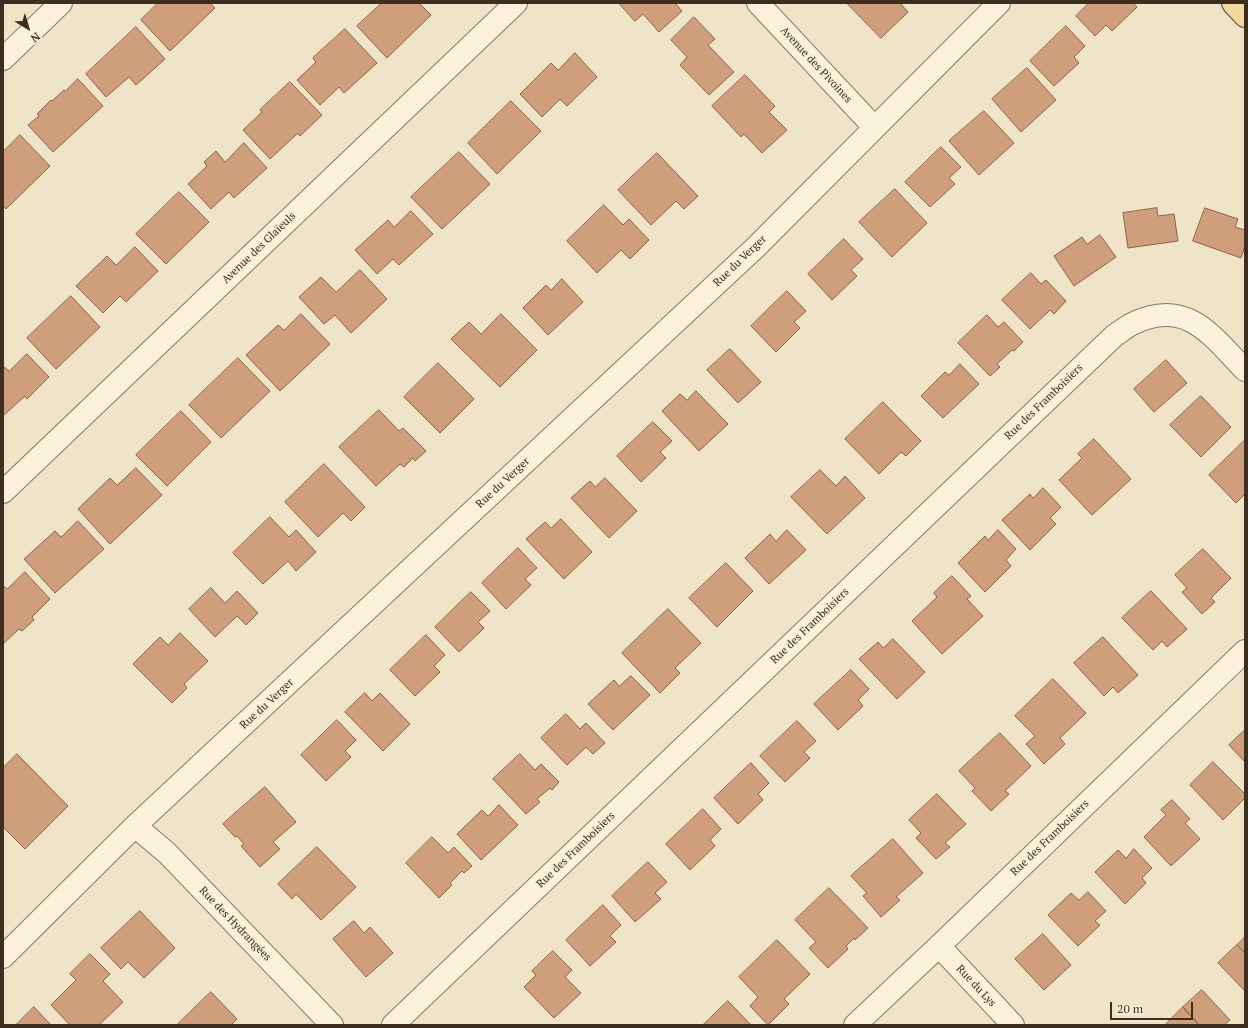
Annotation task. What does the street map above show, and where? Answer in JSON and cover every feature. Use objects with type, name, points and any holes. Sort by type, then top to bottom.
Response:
[{"type":"main road","points":[[1233,3],[1245,16]]},
{"type":"street","points":[[3,59],[61,3]]},
{"type":"street","name":"Avenue des Glaïeuls","points":[[3,492],[516,3]]},
{"type":"street","name":"Avenue des Pivoines","points":[[758,3],[874,127]]},
{"type":"street","name":"Rue du Verger","points":[[3,957],[136,826],[750,252],[999,3]]},
{"type":"street","name":"Rue des Framboisiers","points":[[393,1025],[1114,336],[1132,324],[1154,316],[1166,314],[1186,318],[1204,329],[1245,370]]},
{"type":"street","name":"Rue des Framboisiers","points":[[855,1025],[1245,651]]},
{"type":"street","name":"Rue des Hydrangées","points":[[136,826],[167,853],[332,1025]]},
{"type":"street","name":"Rue du Lys","points":[[939,946],[1013,1025]]},
{"type":"building","points":[[158,3],[210,3],[215,8],[170,51],[141,20]]},
{"type":"building","points":[[382,3],[419,3],[431,15],[387,58],[357,26]]},
{"type":"building","points":[[619,3],[675,3],[682,11],[659,32],[643,14],[635,21]]},
{"type":"building","points":[[847,3],[900,3],[908,12],[881,38]]},
{"type":"building","points":[[1089,3],[1133,3],[1137,7],[1112,31],[1106,25],[1095,36],[1076,16]]},
{"type":"building","points":[[694,17],[715,39],[708,45],[734,72],[709,95],[680,65],[687,57],[671,40]]},
{"type":"building","points":[[1066,26],[1085,46],[1074,57],[1079,63],[1054,86],[1030,61]]},
{"type":"building","points":[[136,27],[165,59],[136,85],[129,77],[106,97],[86,74]]},
{"type":"building","points":[[345,29],[377,63],[344,93],[339,87],[320,105],[297,80],[316,62],[313,58]]},
{"type":"building","points":[[575,53],[597,77],[567,106],[560,99],[542,117],[520,94],[551,63],[558,70]]},
{"type":"building","points":[[1027,68],[1056,100],[1021,132],[992,99]]},
{"type":"building","points":[[745,75],[775,106],[769,112],[787,130],[762,153],[744,134],[741,137],[712,106]]},
{"type":"building","points":[[78,79],[103,106],[53,152],[28,125],[39,116],[37,114],[51,100],[52,101],[64,90],[65,91]]},
{"type":"building","points":[[290,82],[322,115],[300,136],[298,133],[270,159],[243,130],[262,112],[260,110]]},
{"type":"building","points":[[511,101],[541,131],[497,174],[468,143]]},
{"type":"building","points":[[984,111],[1014,143],[979,175],[949,141]]},
{"type":"building","points":[[20,135],[50,166],[6,209],[3,205],[3,152]]},
{"type":"building","points":[[244,143],[267,168],[234,198],[229,192],[211,209],[188,184],[207,166],[204,162],[216,151],[225,162]]},
{"type":"building","points":[[941,147],[961,167],[949,178],[955,184],[930,207],[905,182]]},
{"type":"building","points":[[459,152],[490,184],[442,229],[411,197]]},
{"type":"building","points":[[657,153],[698,196],[684,209],[676,201],[651,225],[618,190]]},
{"type":"building","points":[[895,189],[927,223],[892,257],[859,222]]},
{"type":"building","points":[[179,192],[209,222],[166,264],[136,234]]},
{"type":"building","points":[[604,205],[623,225],[629,219],[649,240],[630,259],[621,250],[597,273],[567,241]]},
{"type":"building","points":[[1157,208],[1158,216],[1174,214],[1178,241],[1128,248],[1123,213]]},
{"type":"building","points":[[1205,208],[1238,219],[1235,227],[1245,230],[1245,246],[1241,258],[1193,241]]},
{"type":"building","points":[[411,211],[433,234],[399,265],[393,259],[377,274],[355,250],[388,220],[394,227]]},
{"type":"building","points":[[1100,235],[1116,257],[1074,286],[1054,256],[1082,237],[1087,244]]},
{"type":"building","points":[[844,239],[863,259],[851,270],[857,276],[832,300],[808,274]]},
{"type":"building","points":[[135,247],[158,271],[126,302],[120,296],[103,313],[76,286],[107,256],[116,265]]},
{"type":"building","points":[[360,270],[387,299],[351,333],[335,315],[324,324],[299,297],[321,277],[336,292]]},
{"type":"building","points":[[1031,273],[1041,284],[1046,280],[1066,301],[1054,314],[1050,310],[1030,329],[1002,300]]},
{"type":"building","points":[[562,279],[583,302],[548,335],[523,308],[546,285],[551,290]]},
{"type":"building","points":[[787,291],[806,311],[794,322],[800,328],[776,352],[751,326]]},
{"type":"building","points":[[71,296],[100,327],[56,369],[27,338]]},
{"type":"building","points":[[301,314],[330,344],[280,391],[246,355],[278,325],[284,330]]},
{"type":"building","points":[[501,314],[537,350],[500,387],[451,339],[469,322],[481,334]]},
{"type":"building","points":[[987,315],[998,327],[1004,322],[1023,342],[997,364],[1000,367],[990,376],[958,343]]},
{"type":"building","points":[[730,349],[761,382],[738,403],[707,370]]},
{"type":"building","points":[[27,354],[49,377],[27,399],[25,396],[3,416],[3,366],[9,371]]},
{"type":"building","points":[[238,358],[270,391],[221,438],[189,405]]},
{"type":"building","points":[[1166,360],[1187,383],[1154,412],[1134,389]]},
{"type":"building","points":[[438,363],[474,399],[440,433],[404,397]]},
{"type":"building","points":[[960,364],[979,384],[943,418],[921,396],[945,372],[949,375]]},
{"type":"building","points":[[696,391],[728,424],[699,451],[662,411],[680,394],[687,400]]},
{"type":"building","points":[[1201,396],[1231,427],[1201,457],[1170,425]]},
{"type":"building","points":[[883,402],[921,441],[906,456],[901,452],[879,474],[845,439]]},
{"type":"building","points":[[379,410],[399,431],[403,428],[426,451],[415,461],[413,458],[404,467],[400,464],[376,486],[339,447]]},
{"type":"building","points":[[181,411],[211,442],[167,486],[136,455]]},
{"type":"building","points":[[653,422],[672,441],[660,452],[666,458],[641,482],[617,456]]},
{"type":"building","points":[[1094,439],[1131,479],[1092,515],[1059,480],[1082,458],[1078,454]]},
{"type":"building","points":[[1245,440],[1245,494],[1236,503],[1209,475]]},
{"type":"building","points":[[324,464],[365,507],[351,521],[343,513],[318,537],[285,502]]},
{"type":"building","points":[[136,468],[162,495],[110,544],[78,509],[110,478],[117,485]]},
{"type":"building","points":[[820,470],[836,486],[845,476],[865,498],[827,534],[791,497]]},
{"type":"building","points":[[605,478],[637,511],[609,538],[571,498],[590,481],[595,487]]},
{"type":"building","points":[[1043,488],[1061,507],[1050,518],[1056,524],[1030,550],[1002,520],[1030,494],[1033,498]]},
{"type":"building","points":[[270,517],[289,537],[296,530],[316,552],[296,571],[288,561],[263,584],[233,553]]},
{"type":"building","points":[[561,519],[592,552],[564,579],[526,539],[545,522],[551,528]]},
{"type":"building","points":[[78,521],[104,549],[55,593],[24,559],[55,531],[61,537]]},
{"type":"building","points":[[787,530],[806,550],[769,584],[745,558],[770,534],[776,541]]},
{"type":"building","points":[[998,530],[1016,549],[1006,560],[1011,566],[985,592],[958,563],[985,536],[988,540]]},
{"type":"building","points":[[518,548],[537,568],[525,579],[531,585],[506,609],[482,583]]},
{"type":"building","points":[[1203,549],[1231,578],[1211,598],[1215,602],[1202,614],[1182,592],[1187,588],[1175,575]]},
{"type":"building","points":[[726,563],[753,591],[717,627],[689,598]]},
{"type":"building","points":[[25,572],[50,599],[32,617],[34,620],[22,631],[19,629],[3,644],[3,585],[7,589]]},
{"type":"building","points":[[952,576],[971,596],[967,599],[983,616],[942,654],[912,621],[937,597],[934,593]]},
{"type":"building","points":[[211,588],[225,603],[237,591],[258,613],[246,625],[237,616],[215,637],[189,609]]},
{"type":"building","points":[[1151,591],[1187,629],[1167,647],[1162,641],[1153,650],[1122,618]]},
{"type":"building","points":[[471,592],[490,611],[478,622],[484,628],[459,652],[435,627]]},
{"type":"building","points":[[668,609],[701,643],[675,668],[680,673],[660,693],[622,653]]},
{"type":"building","points":[[180,633],[208,661],[184,684],[187,688],[172,703],[133,664],[160,637],[168,645]]},
{"type":"building","points":[[426,635],[445,655],[434,666],[440,672],[415,696],[390,670]]},
{"type":"building","points":[[1103,637],[1138,675],[1118,693],[1113,687],[1104,696],[1074,663]]},
{"type":"building","points":[[893,639],[925,672],[897,699],[859,659],[878,642],[883,648]]},
{"type":"building","points":[[851,670],[869,689],[858,700],[863,706],[838,730],[814,704]]},
{"type":"building","points":[[631,676],[650,695],[613,730],[588,704],[614,680],[619,686]]},
{"type":"building","points":[[1053,679],[1086,713],[1060,738],[1065,744],[1044,764],[1026,744],[1035,736],[1015,716]]},
{"type":"building","points":[[365,693],[372,701],[380,693],[410,724],[383,751],[345,712]]},
{"type":"building","points":[[566,714],[580,729],[586,723],[605,743],[593,754],[586,747],[567,765],[541,738]]},
{"type":"building","points":[[337,720],[356,740],[345,751],[351,757],[326,781],[301,755]]},
{"type":"building","points":[[797,721],[816,741],[804,752],[810,758],[785,782],[760,756]]},
{"type":"building","points":[[1245,730],[1245,762],[1229,745]]},
{"type":"building","points":[[1000,733],[1031,766],[1005,791],[1009,794],[991,811],[972,791],[975,788],[959,771]]},
{"type":"building","points":[[17,754],[68,806],[25,849],[3,827],[3,768]]},
{"type":"building","points":[[520,754],[535,770],[541,764],[559,782],[552,790],[550,788],[537,799],[540,802],[526,814],[493,779]]},
{"type":"building","points":[[1213,762],[1245,794],[1245,798],[1223,820],[1190,785]]},
{"type":"building","points":[[751,763],[769,783],[758,794],[763,800],[738,824],[714,798]]},
{"type":"building","points":[[265,787],[296,822],[273,842],[280,849],[260,867],[241,846],[244,844],[223,824]]},
{"type":"building","points":[[937,794],[966,824],[945,843],[950,847],[936,859],[916,838],[921,833],[909,820]]},
{"type":"building","points":[[1172,800],[1190,819],[1185,823],[1200,839],[1171,866],[1144,837],[1166,815],[1161,810]]},
{"type":"building","points":[[499,805],[518,825],[481,860],[457,834],[482,810],[488,816]]},
{"type":"building","points":[[703,809],[721,829],[710,840],[715,846],[690,870],[666,844]]},
{"type":"building","points":[[432,837],[448,853],[454,847],[472,866],[464,873],[462,871],[450,883],[452,885],[439,898],[406,863]]},
{"type":"building","points":[[893,839],[923,873],[896,897],[900,900],[881,917],[863,896],[867,893],[851,876]]},
{"type":"building","points":[[317,847],[356,887],[321,920],[296,894],[292,899],[278,884]]},
{"type":"building","points":[[1134,849],[1152,868],[1142,878],[1146,883],[1125,904],[1095,872],[1118,850],[1126,858]]},
{"type":"building","points":[[648,862],[667,882],[655,893],[661,899],[635,922],[612,896]]},
{"type":"building","points":[[829,888],[868,928],[846,946],[848,949],[828,968],[809,948],[816,942],[795,920]]},
{"type":"building","points":[[1088,892],[1106,911],[1095,921],[1100,925],[1078,946],[1048,915],[1071,893],[1079,900]]},
{"type":"building","points":[[603,905],[621,925],[610,936],[616,942],[590,966],[566,940]]},
{"type":"building","points":[[140,911],[175,948],[144,978],[128,962],[121,969],[101,948]]},
{"type":"building","points":[[354,921],[364,933],[370,927],[393,953],[366,977],[333,939]]},
{"type":"building","points":[[1043,934],[1071,965],[1044,990],[1015,959]]},
{"type":"building","points":[[1245,937],[1245,953],[1237,945]]},
{"type":"building","points":[[777,940],[810,974],[784,999],[789,1004],[768,1025],[750,1006],[758,997],[739,977]]},
{"type":"building","points":[[1237,945],[1245,953],[1245,991],[1218,963]]},
{"type":"building","points":[[553,951],[572,970],[565,977],[581,993],[554,1018],[524,987],[536,975],[532,971]]},
{"type":"building","points":[[90,954],[110,974],[103,981],[123,1002],[99,1025],[70,1025],[51,1005],[76,980],[70,974]]},
{"type":"building","points":[[1202,990],[1230,1020],[1224,1025],[1199,1025],[1183,1007]]},
{"type":"building","points":[[211,992],[237,1019],[231,1025],[178,1025],[178,1024]]},
{"type":"building","points":[[728,1001],[751,1025],[703,1025]]},
{"type":"building","points":[[34,1007],[51,1025],[16,1025]]},
{"type":"building","points":[[1183,1007],[1199,1025],[1165,1025]]}]
